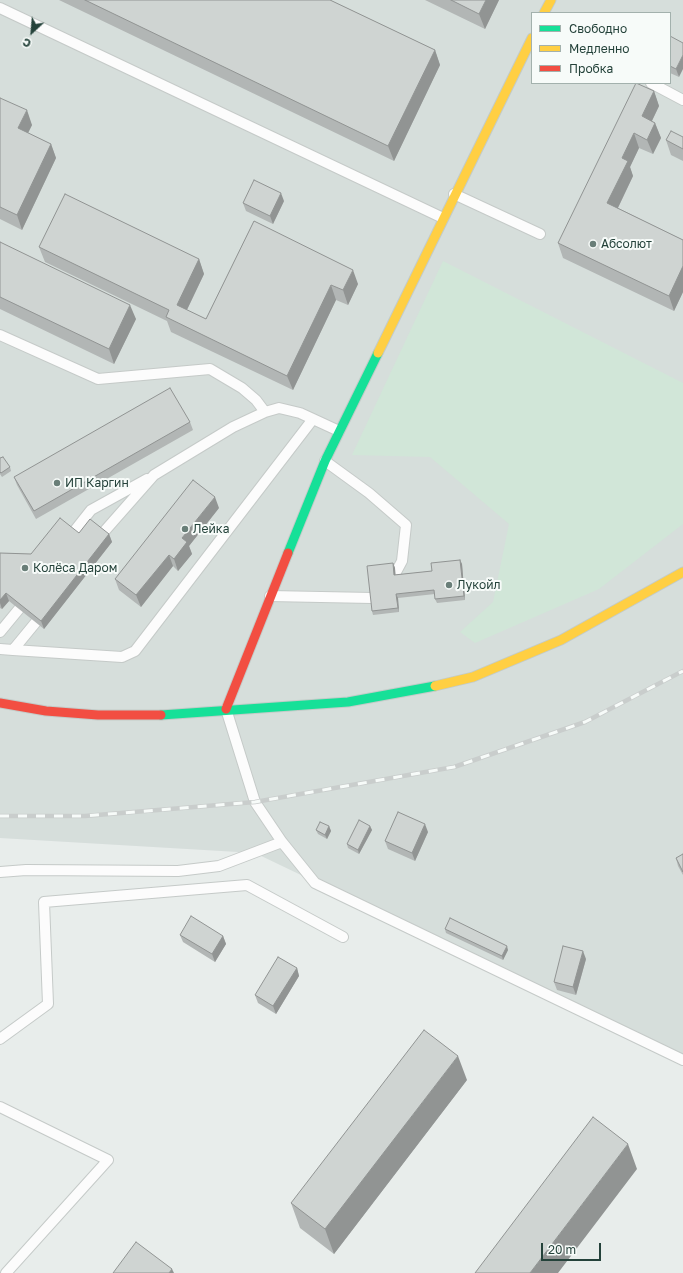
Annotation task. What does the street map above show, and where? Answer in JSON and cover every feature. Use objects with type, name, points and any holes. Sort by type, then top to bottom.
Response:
[{"type":"street","points":[[544,12],[550,0]]},
{"type":"street","points":[[226,709],[270,596],[338,431],[531,40]]},
{"type":"street","points":[[0,702],[46,711],[98,715],[160,715],[226,709],[348,702],[417,690],[473,677],[561,640],[683,572]]},
{"type":"lane","points":[[0,8],[443,218]]},
{"type":"lane","points":[[653,84],[683,100]]},
{"type":"lane","points":[[454,194],[540,234]]},
{"type":"lane","points":[[0,335],[98,379],[210,369],[242,388],[256,400],[265,412]]},
{"type":"lane","points":[[72,534],[92,510],[234,427],[265,412],[279,408],[300,413],[338,431]]},
{"type":"lane","points":[[0,649],[122,657],[135,652],[313,419]]},
{"type":"lane","points":[[325,461],[369,493],[406,525],[402,561],[395,574]]},
{"type":"lane","points":[[102,534],[154,475]]},
{"type":"lane","points":[[270,596],[372,598]]},
{"type":"lane","points":[[0,632],[19,609]]},
{"type":"lane","points":[[14,650],[36,622]]},
{"type":"lane","points":[[226,709],[255,802],[282,842],[315,883],[683,1060]]},
{"type":"lane","points":[[0,872],[26,870],[178,871],[219,866],[282,842]]},
{"type":"lane","points":[[0,1039],[48,1004],[44,902],[247,885],[343,937]]},
{"type":"lane","points":[[0,1107],[108,1160],[6,1273]]},
{"type":"shaded area","points":[[0,0],[683,0],[683,1058],[255,853],[0,838]]},
{"type":"green space","points":[[443,261],[683,383],[683,524],[599,589],[475,643],[460,632],[493,602],[509,524],[430,457],[352,455]]},
{"type":"building","points":[[85,0],[330,0],[435,50],[388,146]]},
{"type":"building","points":[[451,0],[486,0],[479,14]]},
{"type":"building","points":[[671,37],[683,43],[683,55],[676,69],[671,66]]},
{"type":"building","points":[[636,84],[654,91],[642,116],[655,123],[647,140],[634,133],[622,158],[628,161],[607,203],[683,240],[683,266],[669,296],[558,243]]},
{"type":"building","points":[[0,98],[27,110],[18,128],[51,144],[17,215],[0,207]]},
{"type":"building","points":[[671,131],[683,137],[683,149],[666,140]]},
{"type":"building","points":[[254,180],[281,193],[270,216],[243,203]]},
{"type":"building","points":[[65,194],[199,259],[177,305],[206,319],[254,221],[353,270],[343,290],[331,285],[287,376],[166,317],[169,310],[39,247]]},
{"type":"building","points":[[0,242],[130,305],[109,349],[0,297]]},
{"type":"building","points":[[170,388],[190,422],[34,511],[14,477]]},
{"type":"building","points":[[3,457],[10,467],[1,473],[0,458]]},
{"type":"building","name":"Лейка","points":[[193,480],[215,497],[182,538],[187,542],[174,559],[169,555],[136,595],[115,579]]},
{"type":"building","points":[[60,518],[79,533],[90,519],[109,534],[41,621],[6,593],[0,600],[0,553],[31,554]]},
{"type":"building","points":[[460,560],[464,596],[435,599],[434,590],[396,594],[398,608],[372,611],[367,566],[393,563],[394,575],[432,571],[431,563]]},
{"type":"building","points":[[398,812],[425,824],[412,853],[385,841]]},
{"type":"building","points":[[359,820],[370,826],[358,850],[347,844]]},
{"type":"building","points":[[320,822],[329,826],[325,835],[316,830]]},
{"type":"building","points":[[683,854],[683,872],[676,858]]},
{"type":"building","points":[[191,916],[223,936],[212,954],[180,935]]},
{"type":"building","points":[[450,918],[507,946],[502,956],[445,929]]},
{"type":"building","points":[[563,946],[583,951],[573,987],[554,982]]},
{"type":"building","points":[[278,957],[297,968],[273,1006],[255,995]]},
{"type":"building","points":[[424,1030],[458,1056],[325,1229],[291,1203]]},
{"type":"building","points":[[593,1117],[628,1144],[530,1273],[475,1273]]},
{"type":"building","points":[[136,1242],[172,1269],[169,1273],[113,1273]]},
{"type":"railway","points":[[0,816],[85,816],[255,802],[454,767],[585,722],[683,671]]},
{"type":"traffic: fast","points":[[288,553],[325,461],[378,353]]},
{"type":"traffic: fast","points":[[161,715],[348,702],[435,686]]},
{"type":"traffic: slow","points":[[545,12],[551,0]]},
{"type":"traffic: slow","points":[[378,353],[531,40]]},
{"type":"traffic: slow","points":[[435,686],[473,677],[561,640],[683,572]]},
{"type":"traffic: jam","points":[[226,709],[288,553]]},
{"type":"traffic: jam","points":[[0,703],[46,711],[98,715],[161,715]]},
{"type":"place","name":"Абсолют","points":[[593,244]]},
{"type":"place","name":"ИП Каргин","points":[[57,483]]},
{"type":"place","name":"Лейка","points":[[185,529]]},
{"type":"place","name":"Колёса Даром","points":[[25,568]]},
{"type":"place","name":"Лукойл","points":[[449,585]]}]
